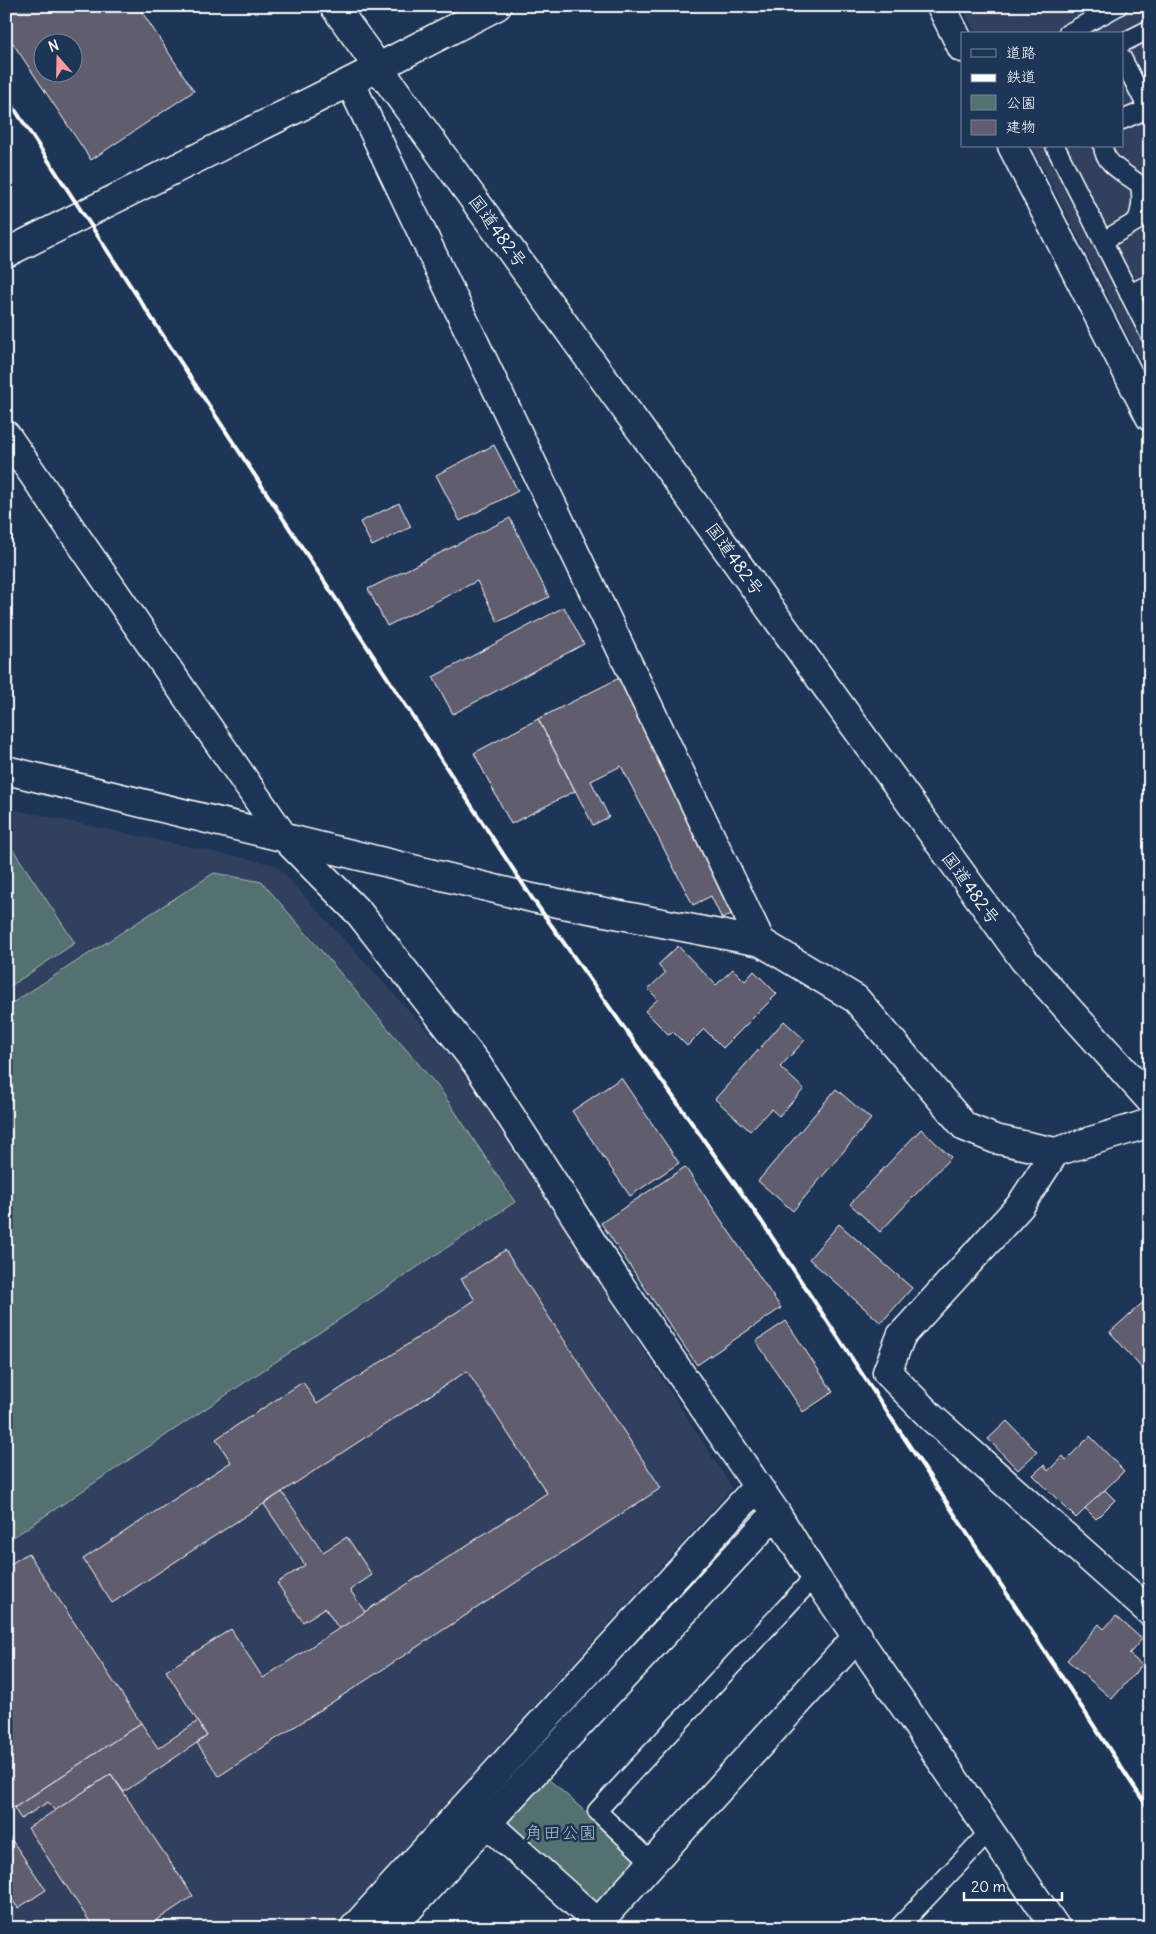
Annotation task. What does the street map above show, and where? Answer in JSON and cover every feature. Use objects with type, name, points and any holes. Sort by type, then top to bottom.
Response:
[{"type":"main road","name":"国道482号","points":[[334,6],[380,67],[1024,960],[1150,1100]]},
{"type":"main road","points":[[6,253],[380,67],[497,6]]},
{"type":"main road","points":[[941,6],[961,46]]},
{"type":"main road","points":[[350,82],[761,942]]},
{"type":"main road","points":[[1013,148],[1150,417]]},
{"type":"main road","points":[[6,435],[283,836],[360,914],[477,1064],[615,1278],[776,1513],[815,1576],[858,1636],[1056,1928]]},
{"type":"main road","points":[[6,770],[532,898],[761,942],[856,999],[965,1127],[995,1139],[1055,1152],[1150,1123]]},
{"type":"main road","points":[[1055,1152],[1020,1206],[901,1336],[887,1372],[932,1418],[1150,1612]]},
{"type":"main road","points":[[354,1928],[757,1487]]},
{"type":"main road","points":[[391,1928],[486,1823],[776,1513]]},
{"type":"main road","points":[[486,1823],[596,1925],[858,1636]]},
{"type":"lane","points":[[1071,32],[1118,6]]},
{"type":"lane","points":[[1124,42],[1150,29]]},
{"type":"lane","points":[[1124,61],[1144,88],[1149,111],[1124,119]]},
{"type":"lane","points":[[1056,148],[1150,335]]},
{"type":"lane","points":[[1103,241],[1138,221],[1142,209],[1140,185],[1118,170],[1108,160],[1104,148]]},
{"type":"lane","points":[[1129,294],[1150,284]]},
{"type":"lane","points":[[652,1862],[597,1811],[815,1576]]},
{"type":"lane","points":[[898,1928],[990,1831]]},
{"type":"shaded area","points":[[962,6],[1150,6],[1150,379],[1033,148],[1124,148],[1124,32],[975,32]]},
{"type":"shaded area","points":[[6,808],[276,865],[465,1072],[732,1488],[333,1928],[17,1928],[6,1916]]},
{"type":"green space","points":[[6,839],[75,943],[6,989]]},
{"type":"green space","points":[[214,873],[262,882],[440,1089],[515,1202],[6,1542],[6,1007]]},
{"type":"green space","name":"角田公園","points":[[545,1776],[638,1858],[599,1906],[503,1822]]},
{"type":"building","points":[[6,6],[138,6],[194,91],[91,160],[39,82],[82,82],[82,32],[32,32],[32,72],[6,33]]},
{"type":"building","points":[[494,445],[518,491],[460,521],[436,475]]},
{"type":"building","points":[[399,503],[411,527],[372,546],[360,522]]},
{"type":"building","points":[[510,518],[549,597],[498,622],[477,581],[387,626],[368,589]]},
{"type":"building","points":[[564,607],[584,644],[453,714],[433,677]]},
{"type":"building","points":[[629,673],[749,905],[722,919],[711,896],[693,905],[621,766],[591,781],[609,817],[593,825],[538,719]]},
{"type":"building","points":[[538,719],[575,791],[511,824],[474,753]]},
{"type":"building","points":[[678,946],[716,985],[733,969],[745,981],[754,971],[777,994],[723,1048],[704,1029],[687,1046],[673,1032],[669,1035],[645,1011],[658,999],[648,989],[665,973],[658,965]]},
{"type":"building","points":[[784,1021],[805,1040],[780,1067],[804,1089],[779,1116],[771,1109],[750,1131],[715,1099]]},
{"type":"building","points":[[621,1078],[679,1163],[630,1196],[572,1111]]},
{"type":"building","points":[[836,1089],[871,1119],[793,1211],[758,1181]]},
{"type":"building","points":[[921,1129],[951,1157],[880,1232],[850,1204]]},
{"type":"building","points":[[685,1167],[781,1308],[697,1365],[601,1223]]},
{"type":"building","points":[[839,1224],[912,1288],[881,1323],[809,1259]]},
{"type":"building","points":[[505,1250],[661,1488],[219,1776],[197,1743],[207,1736],[166,1671],[231,1629],[263,1678],[547,1493],[467,1371],[112,1603],[83,1559],[231,1462],[216,1439],[303,1382],[317,1404],[475,1300],[461,1279]]},
{"type":"building","points":[[1150,1296],[1150,1367],[1145,1372],[1110,1332]]},
{"type":"building","points":[[786,1321],[833,1392],[803,1412],[756,1341]]},
{"type":"building","points":[[1007,1421],[1037,1452],[1018,1470],[988,1439]]},
{"type":"building","points":[[1090,1436],[1124,1471],[1076,1518],[1033,1475],[1044,1465],[1048,1471],[1063,1456],[1066,1460]]},
{"type":"building","points":[[1105,1490],[1115,1500],[1096,1519],[1085,1508]]},
{"type":"building","points":[[282,1492],[323,1552],[347,1537],[372,1575],[350,1590],[365,1612],[339,1629],[325,1608],[303,1622],[277,1583],[305,1565],[264,1504]]},
{"type":"building","points":[[28,1553],[141,1723],[14,1808],[6,1797],[6,1567]]},
{"type":"building","points":[[1116,1616],[1142,1639],[1129,1654],[1142,1665],[1112,1699],[1067,1660],[1099,1624],[1104,1629]]},
{"type":"building","points":[[198,1721],[207,1736],[124,1792],[111,1774],[55,1811],[48,1802],[21,1819],[14,1808],[141,1723],[158,1748]]},
{"type":"building","points":[[111,1774],[193,1896],[145,1928],[94,1928],[28,1828]]},
{"type":"building","points":[[9,1836],[46,1890],[18,1908],[6,1891],[6,1838]]},
{"type":"railway","points":[[6,96],[532,898],[762,1222],[1150,1811]]}]
